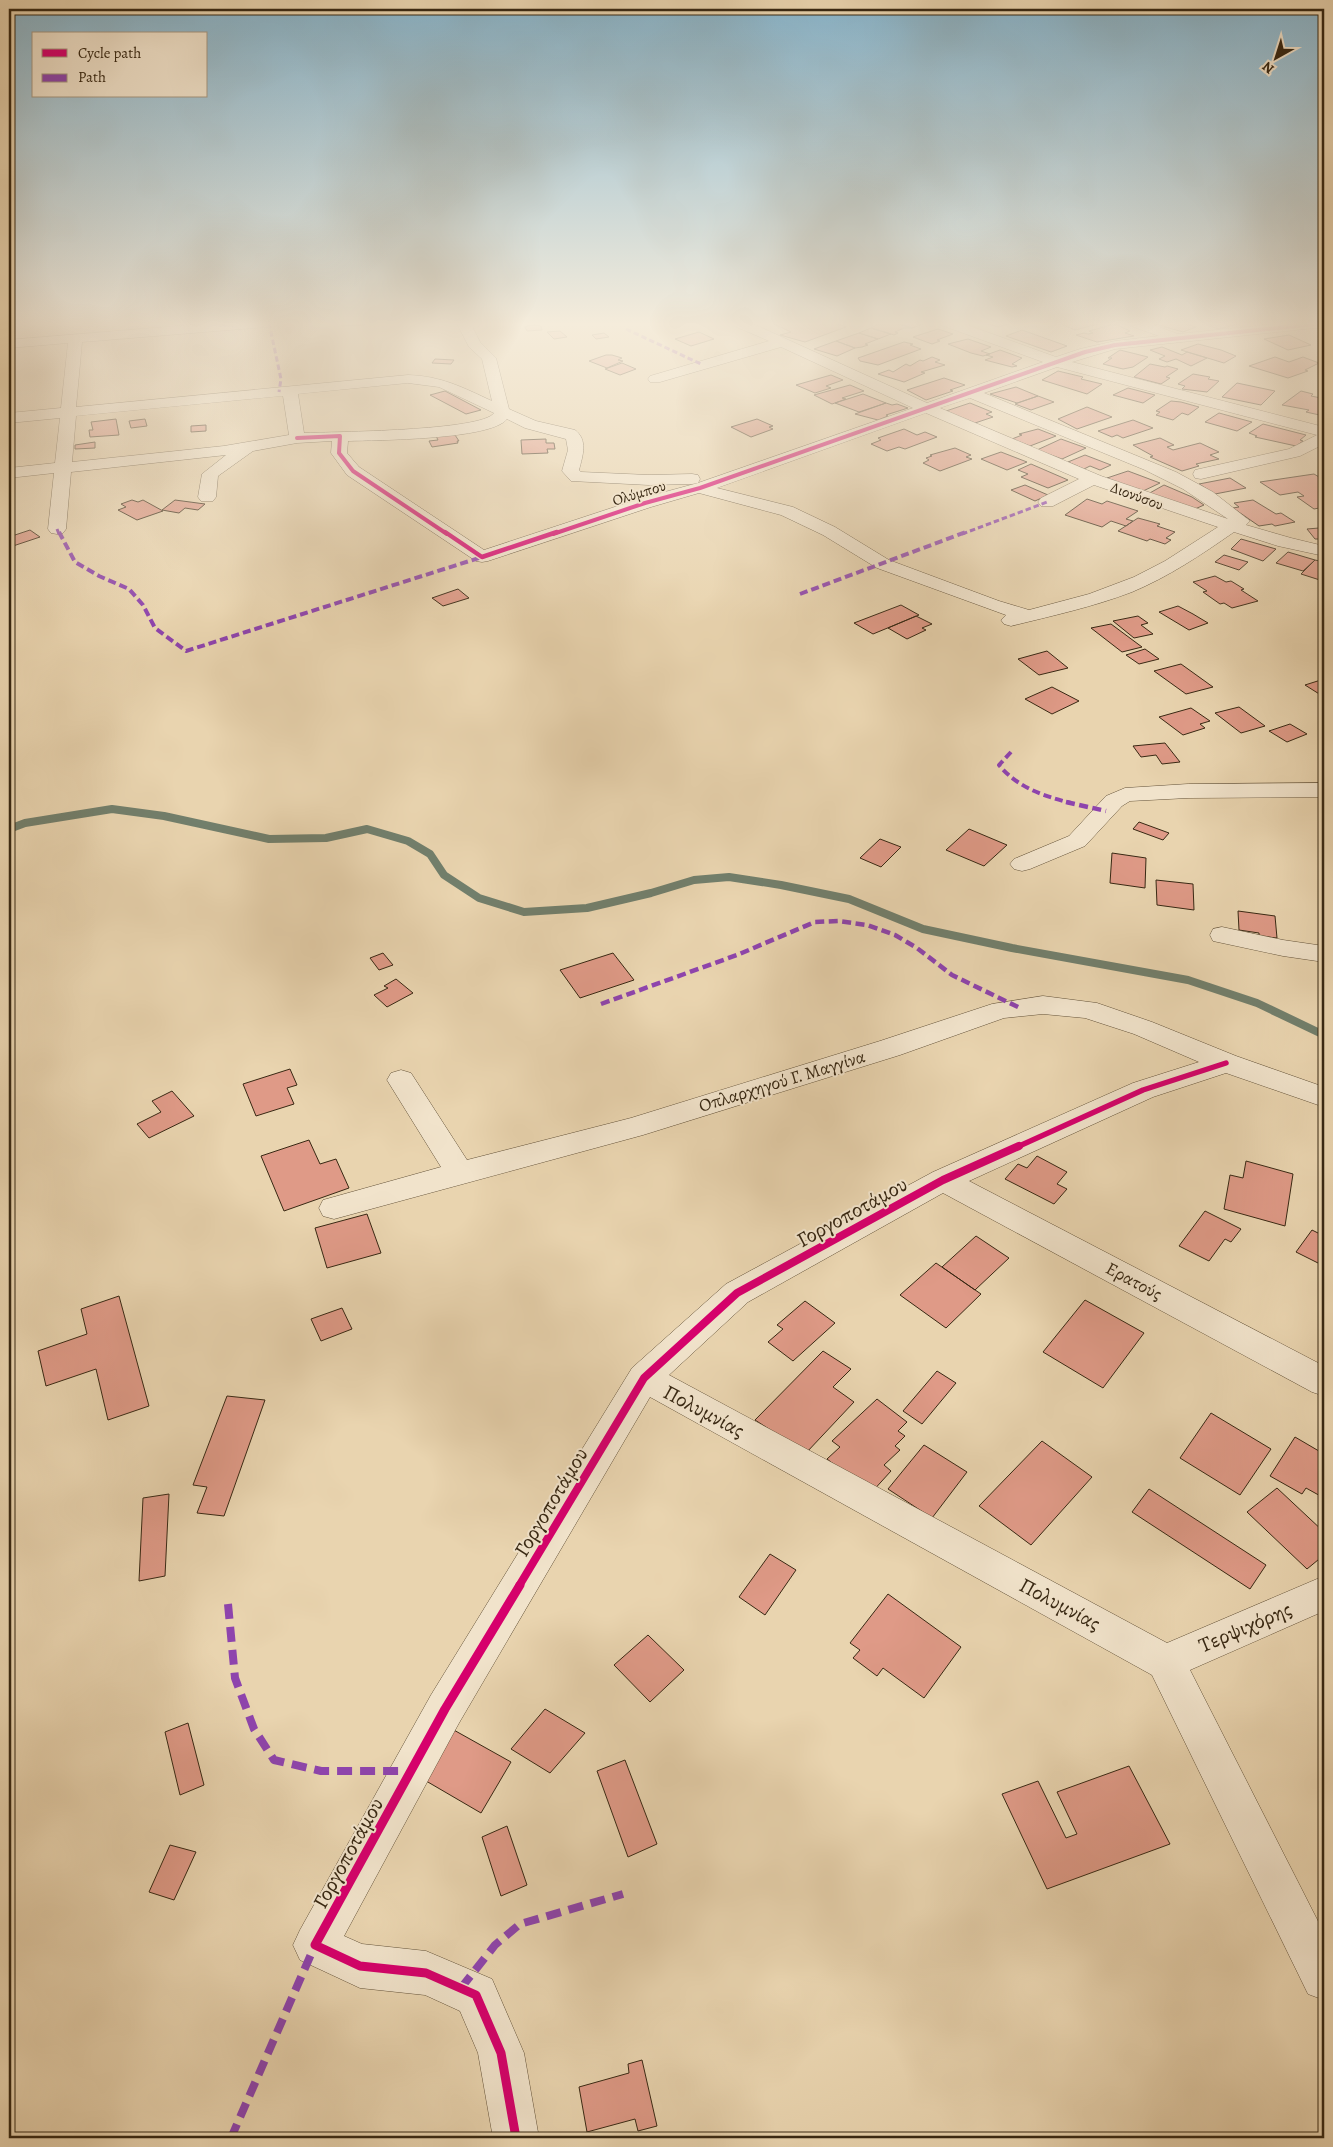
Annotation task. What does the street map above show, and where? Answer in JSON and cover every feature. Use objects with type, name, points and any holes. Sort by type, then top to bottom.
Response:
[{"type":"street","points":[[57,529],[61,468],[67,422]]},
{"type":"street","points":[[295,422],[297,438]]},
{"type":"street","points":[[9,473],[248,448],[297,438],[427,432],[472,427],[490,422]]},
{"type":"street","points":[[526,422],[541,428],[569,433],[574,437],[576,450],[570,471],[577,477],[720,481]]},
{"type":"street","name":"Ολύμπου","points":[[340,436],[338,453],[353,471],[482,557],[645,503],[700,488],[887,422]]},
{"type":"street","name":"Διονύσου","points":[[960,422],[1092,480],[1154,502],[1322,551]]},
{"type":"street","points":[[1005,621],[1082,602],[1132,585],[1239,528],[1241,521],[1228,510],[1177,479],[1127,456],[1043,422]]},
{"type":"street","points":[[1286,422],[1324,432]]},
{"type":"street","points":[[1201,474],[1294,453],[1324,438]]},
{"type":"street","points":[[208,498],[210,474],[248,448]]},
{"type":"street","points":[[649,480],[700,488],[787,511],[829,531],[884,564],[992,605],[1029,616]]},
{"type":"street","points":[[1047,502],[1092,480]]},
{"type":"street","points":[[1022,864],[1052,854],[1077,841],[1114,800],[1125,795],[1320,785]]},
{"type":"street","points":[[1222,935],[1283,948],[1324,954]]},
{"type":"street","name":"Οπλαρχηγού Γ. Μαγγίνα","points":[[334,1208],[633,1128],[890,1048],[1001,1010],[1044,1005],[1088,1009],[1143,1028],[1226,1063],[1324,1097]]},
{"type":"street","name":"Γοργοποτάμου","points":[[516,2138],[501,2053],[476,1995],[426,1973],[360,1966],[315,1945],[445,1709],[644,1378],[737,1293],[943,1180],[1143,1090],[1226,1063]]},
{"type":"street","points":[[401,1080],[460,1173]]},
{"type":"street","name":"Ερατούς","points":[[943,1180],[1324,1382]]},
{"type":"street","name":"Πολυμνίας","points":[[644,1378],[1166,1662]]},
{"type":"street","name":"Τερψιχόρης","points":[[1166,1662],[1324,1593]]},
{"type":"street","points":[[1166,1662],[1324,1978]]},
{"type":"building","points":[[91,422],[117,422],[119,435],[90,437],[89,430],[93,430]]},
{"type":"building","points":[[129,422],[146,422],[147,426],[131,428]]},
{"type":"building","points":[[747,422],[764,422],[773,426],[769,427],[773,429],[751,437],[731,427]]},
{"type":"building","points":[[1064,422],[1097,422],[1077,429]]},
{"type":"building","points":[[1126,422],[1138,422],[1153,428],[1123,438],[1117,435],[1112,437],[1098,431]]},
{"type":"building","points":[[1206,422],[1252,422],[1237,431]]},
{"type":"building","points":[[1263,424],[1306,435],[1300,440],[1303,441],[1296,446],[1255,437],[1257,436],[1249,433]]},
{"type":"building","points":[[206,425],[206,431],[191,432],[191,426]]},
{"type":"building","points":[[904,429],[917,435],[925,432],[937,437],[905,449],[899,447],[887,451],[871,444],[881,440],[878,438]]},
{"type":"building","points":[[1038,429],[1056,436],[1030,446],[1012,439],[1022,435],[1019,434]]},
{"type":"building","points":[[455,435],[459,441],[457,441],[458,443],[432,447],[429,441],[438,440],[436,436]]},
{"type":"building","points":[[1160,438],[1174,445],[1167,447],[1173,450],[1200,443],[1219,452],[1210,455],[1219,459],[1196,464],[1199,466],[1182,471],[1150,457],[1153,456],[1133,445]]},
{"type":"building","points":[[546,439],[546,443],[554,443],[555,449],[547,449],[548,453],[522,454],[521,440]]},
{"type":"building","points":[[1061,439],[1086,448],[1062,459],[1037,450]]},
{"type":"building","points":[[95,442],[95,448],[75,449],[75,445]]},
{"type":"building","points":[[955,448],[971,455],[966,457],[972,459],[940,471],[923,463],[929,460],[926,458],[932,456],[930,455]]},
{"type":"building","points":[[1001,452],[1027,462],[1007,470],[981,459]]},
{"type":"building","points":[[1085,455],[1111,465],[1100,470],[1090,466],[1084,469],[1068,462]]},
{"type":"building","points":[[1031,464],[1068,480],[1048,488],[1021,477],[1028,474],[1018,470]]},
{"type":"building","points":[[1128,471],[1160,483],[1141,492],[1107,478]]},
{"type":"building","points":[[1314,474],[1324,480],[1324,507],[1314,509],[1297,497],[1304,496],[1298,492],[1280,495],[1260,482]]},
{"type":"building","points":[[1230,478],[1246,488],[1215,494],[1199,484]]},
{"type":"building","points":[[1025,485],[1048,495],[1035,501],[1011,490]]},
{"type":"building","points":[[1164,485],[1192,497],[1204,505],[1195,509],[1148,494]]},
{"type":"building","points":[[1087,499],[1102,504],[1107,501],[1138,511],[1126,519],[1133,521],[1126,526],[1111,521],[1102,527],[1065,515]]},
{"type":"building","points":[[132,500],[138,502],[143,500],[163,511],[137,520],[118,510],[126,507],[121,504]]},
{"type":"building","points":[[175,500],[205,504],[198,510],[185,508],[179,513],[162,510]]},
{"type":"building","points":[[1253,500],[1276,514],[1281,513],[1295,522],[1275,526],[1272,524],[1259,526],[1233,508],[1239,507],[1234,503]]},
{"type":"building","points":[[1138,518],[1160,524],[1157,526],[1175,532],[1166,538],[1171,540],[1165,544],[1150,539],[1147,541],[1118,531]]},
{"type":"building","points":[[1324,528],[1324,543],[1321,539],[1315,539],[1307,529]]},
{"type":"building","points":[[30,530],[40,537],[13,546],[9,542],[9,537]]},
{"type":"building","points":[[1241,539],[1276,549],[1263,561],[1231,549]]},
{"type":"building","points":[[1288,552],[1315,560],[1303,571],[1276,563]]},
{"type":"building","points":[[1224,555],[1248,562],[1239,570],[1215,562]]},
{"type":"building","points":[[1315,560],[1324,562],[1323,581],[1301,574]]},
{"type":"building","points":[[1215,576],[1226,582],[1231,581],[1258,601],[1232,608],[1224,603],[1220,604],[1203,592],[1207,591],[1193,582]]},
{"type":"building","points":[[458,589],[469,598],[443,606],[432,598]]},
{"type":"building","points":[[901,605],[919,615],[873,634],[854,623]]},
{"type":"building","points":[[1178,606],[1208,623],[1189,630],[1159,612]]},
{"type":"building","points":[[916,616],[932,624],[922,628],[926,630],[907,639],[888,628]]},
{"type":"building","points":[[1138,616],[1148,623],[1141,625],[1153,634],[1134,638],[1113,621]]},
{"type":"building","points":[[1111,624],[1142,647],[1122,652],[1091,628]]},
{"type":"building","points":[[1145,649],[1159,659],[1139,664],[1126,655]]},
{"type":"building","points":[[1047,651],[1068,668],[1039,675],[1018,659]]},
{"type":"building","points":[[1181,664],[1213,687],[1186,694],[1154,671]]},
{"type":"building","points":[[1324,679],[1324,697],[1305,685]]},
{"type":"building","points":[[1052,687],[1079,701],[1052,714],[1025,699]]},
{"type":"building","points":[[1239,707],[1265,726],[1241,733],[1215,713]]},
{"type":"building","points":[[1191,708],[1210,721],[1200,724],[1205,728],[1183,735],[1159,717]]},
{"type":"building","points":[[1290,724],[1307,734],[1287,742],[1269,731]]},
{"type":"building","points":[[1165,743],[1180,762],[1162,764],[1156,755],[1141,757],[1133,746]]},
{"type":"building","points":[[1139,822],[1169,833],[1163,840],[1133,829]]},
{"type":"building","points":[[969,829],[1007,845],[984,866],[946,850]]},
{"type":"building","points":[[880,839],[901,847],[881,867],[860,858]]},
{"type":"building","points":[[1112,853],[1146,858],[1145,888],[1110,883]]},
{"type":"building","points":[[1156,880],[1193,884],[1194,910],[1157,905]]},
{"type":"building","points":[[1238,911],[1275,916],[1277,938],[1259,936],[1259,933],[1239,930]]},
{"type":"building","points":[[383,953],[393,965],[379,970],[370,958]]},
{"type":"building","points":[[613,953],[634,980],[580,998],[560,970]]},
{"type":"building","points":[[396,979],[413,993],[387,1007],[374,995],[388,988],[384,986]]},
{"type":"building","points":[[290,1069],[297,1085],[287,1088],[294,1104],[256,1116],[243,1084]]},
{"type":"building","points":[[172,1091],[194,1116],[149,1138],[137,1124],[161,1112],[152,1101]]},
{"type":"building","points":[[309,1140],[320,1164],[336,1159],[349,1188],[284,1211],[261,1156]]},
{"type":"building","points":[[1037,1156],[1067,1172],[1057,1184],[1067,1189],[1054,1204],[1005,1179],[1018,1164],[1027,1168]]},
{"type":"building","points":[[1246,1161],[1293,1174],[1285,1226],[1224,1209],[1230,1175],[1243,1178]]},
{"type":"building","points":[[1205,1211],[1241,1229],[1231,1242],[1225,1239],[1209,1261],[1179,1246]]},
{"type":"building","points":[[367,1214],[381,1253],[327,1268],[315,1228]]},
{"type":"building","points":[[1312,1230],[1324,1236],[1324,1266],[1296,1252]]},
{"type":"building","points":[[976,1236],[1009,1258],[975,1290],[942,1267]]},
{"type":"building","points":[[936,1263],[981,1294],[946,1328],[900,1295]]},
{"type":"building","points":[[119,1296],[149,1406],[108,1420],[96,1369],[46,1386],[38,1351],[87,1334],[81,1309]]},
{"type":"building","points":[[1085,1300],[1144,1333],[1103,1388],[1043,1352]]},
{"type":"building","points":[[805,1301],[835,1323],[793,1361],[768,1342],[783,1329],[777,1325]]},
{"type":"building","points":[[342,1308],[352,1329],[321,1341],[311,1319]]},
{"type":"building","points":[[823,1351],[851,1369],[833,1387],[854,1402],[806,1453],[755,1420]]},
{"type":"building","points":[[937,1371],[956,1383],[922,1424],[903,1411]]},
{"type":"building","points":[[227,1396],[265,1400],[224,1516],[197,1513],[207,1487],[193,1485]]},
{"type":"building","points":[[877,1399],[907,1422],[898,1431],[905,1436],[895,1446],[900,1450],[884,1465],[891,1471],[871,1493],[827,1459],[840,1447],[832,1441]]},
{"type":"building","points":[[1211,1413],[1271,1449],[1240,1495],[1180,1458]]},
{"type":"building","points":[[1295,1437],[1324,1454],[1321,1463],[1324,1465],[1324,1498],[1306,1488],[1302,1494],[1270,1476]]},
{"type":"building","points":[[1042,1441],[1092,1477],[1031,1545],[979,1506]]},
{"type":"building","points":[[924,1445],[967,1472],[932,1518],[888,1489]]},
{"type":"building","points":[[1277,1488],[1324,1532],[1324,1555],[1307,1569],[1247,1512]]},
{"type":"building","points":[[1149,1489],[1266,1565],[1250,1589],[1132,1512]]},
{"type":"building","points":[[169,1494],[165,1576],[139,1581],[143,1498]]},
{"type":"building","points":[[770,1554],[796,1570],[765,1615],[739,1597]]},
{"type":"building","points":[[888,1594],[961,1647],[924,1698],[883,1668],[877,1676],[853,1658],[860,1650],[850,1643]]},
{"type":"building","points":[[648,1635],[684,1670],[650,1702],[614,1665]]},
{"type":"building","points":[[545,1709],[585,1733],[550,1773],[511,1749]]},
{"type":"building","points":[[188,1723],[204,1785],[180,1795],[165,1732]]},
{"type":"building","points":[[452,1729],[511,1762],[481,1813],[421,1778]]},
{"type":"building","points":[[625,1760],[657,1844],[628,1857],[597,1771]]},
{"type":"building","points":[[1129,1766],[1170,1844],[1047,1889],[1002,1794],[1038,1781],[1066,1838],[1077,1834],[1057,1792]]},
{"type":"building","points":[[507,1826],[527,1885],[501,1896],[482,1837]]},
{"type":"building","points":[[170,1845],[196,1852],[174,1900],[149,1892]]},
{"type":"building","points":[[642,2060],[657,2126],[638,2131],[635,2119],[587,2132],[579,2087],[629,2073],[628,2064]]},
{"type":"waterway","points":[[9,829],[25,823],[112,809],[164,816],[269,839],[326,838],[367,829],[408,841],[430,854],[444,875],[479,898],[524,912],[587,908],[651,893],[694,880],[729,877],[781,885],[849,899],[923,929],[1012,948],[1188,980],[1257,1003],[1324,1035]]},
{"type":"marked path","points":[[800,594],[1047,502]]},
{"type":"marked path","points":[[57,529],[75,562],[99,576],[129,589],[143,605],[155,628],[186,651],[482,557]]},
{"type":"marked path","points":[[1011,752],[999,765],[1007,775],[1019,784],[1032,791],[1063,801],[1106,811]]},
{"type":"marked path","points":[[601,1004],[737,955],[815,922],[838,921],[867,925],[895,935],[917,948],[952,975],[1020,1008]]},
{"type":"marked path","points":[[228,1604],[235,1678],[254,1729],[274,1760],[321,1771],[412,1771]]},
{"type":"marked path","points":[[461,1988],[495,1945],[520,1924],[623,1894]]},
{"type":"marked path","points":[[231,2138],[315,1945]]},
{"type":"cycle path","points":[[297,438],[340,436],[339,453],[353,471],[482,557],[645,503],[700,488],[886,422]]},
{"type":"cycle path","points":[[516,2138],[501,2053],[476,1995],[426,1973],[360,1966],[315,1945],[445,1709],[644,1378],[737,1293],[943,1180],[1143,1090],[1226,1063]]}]
